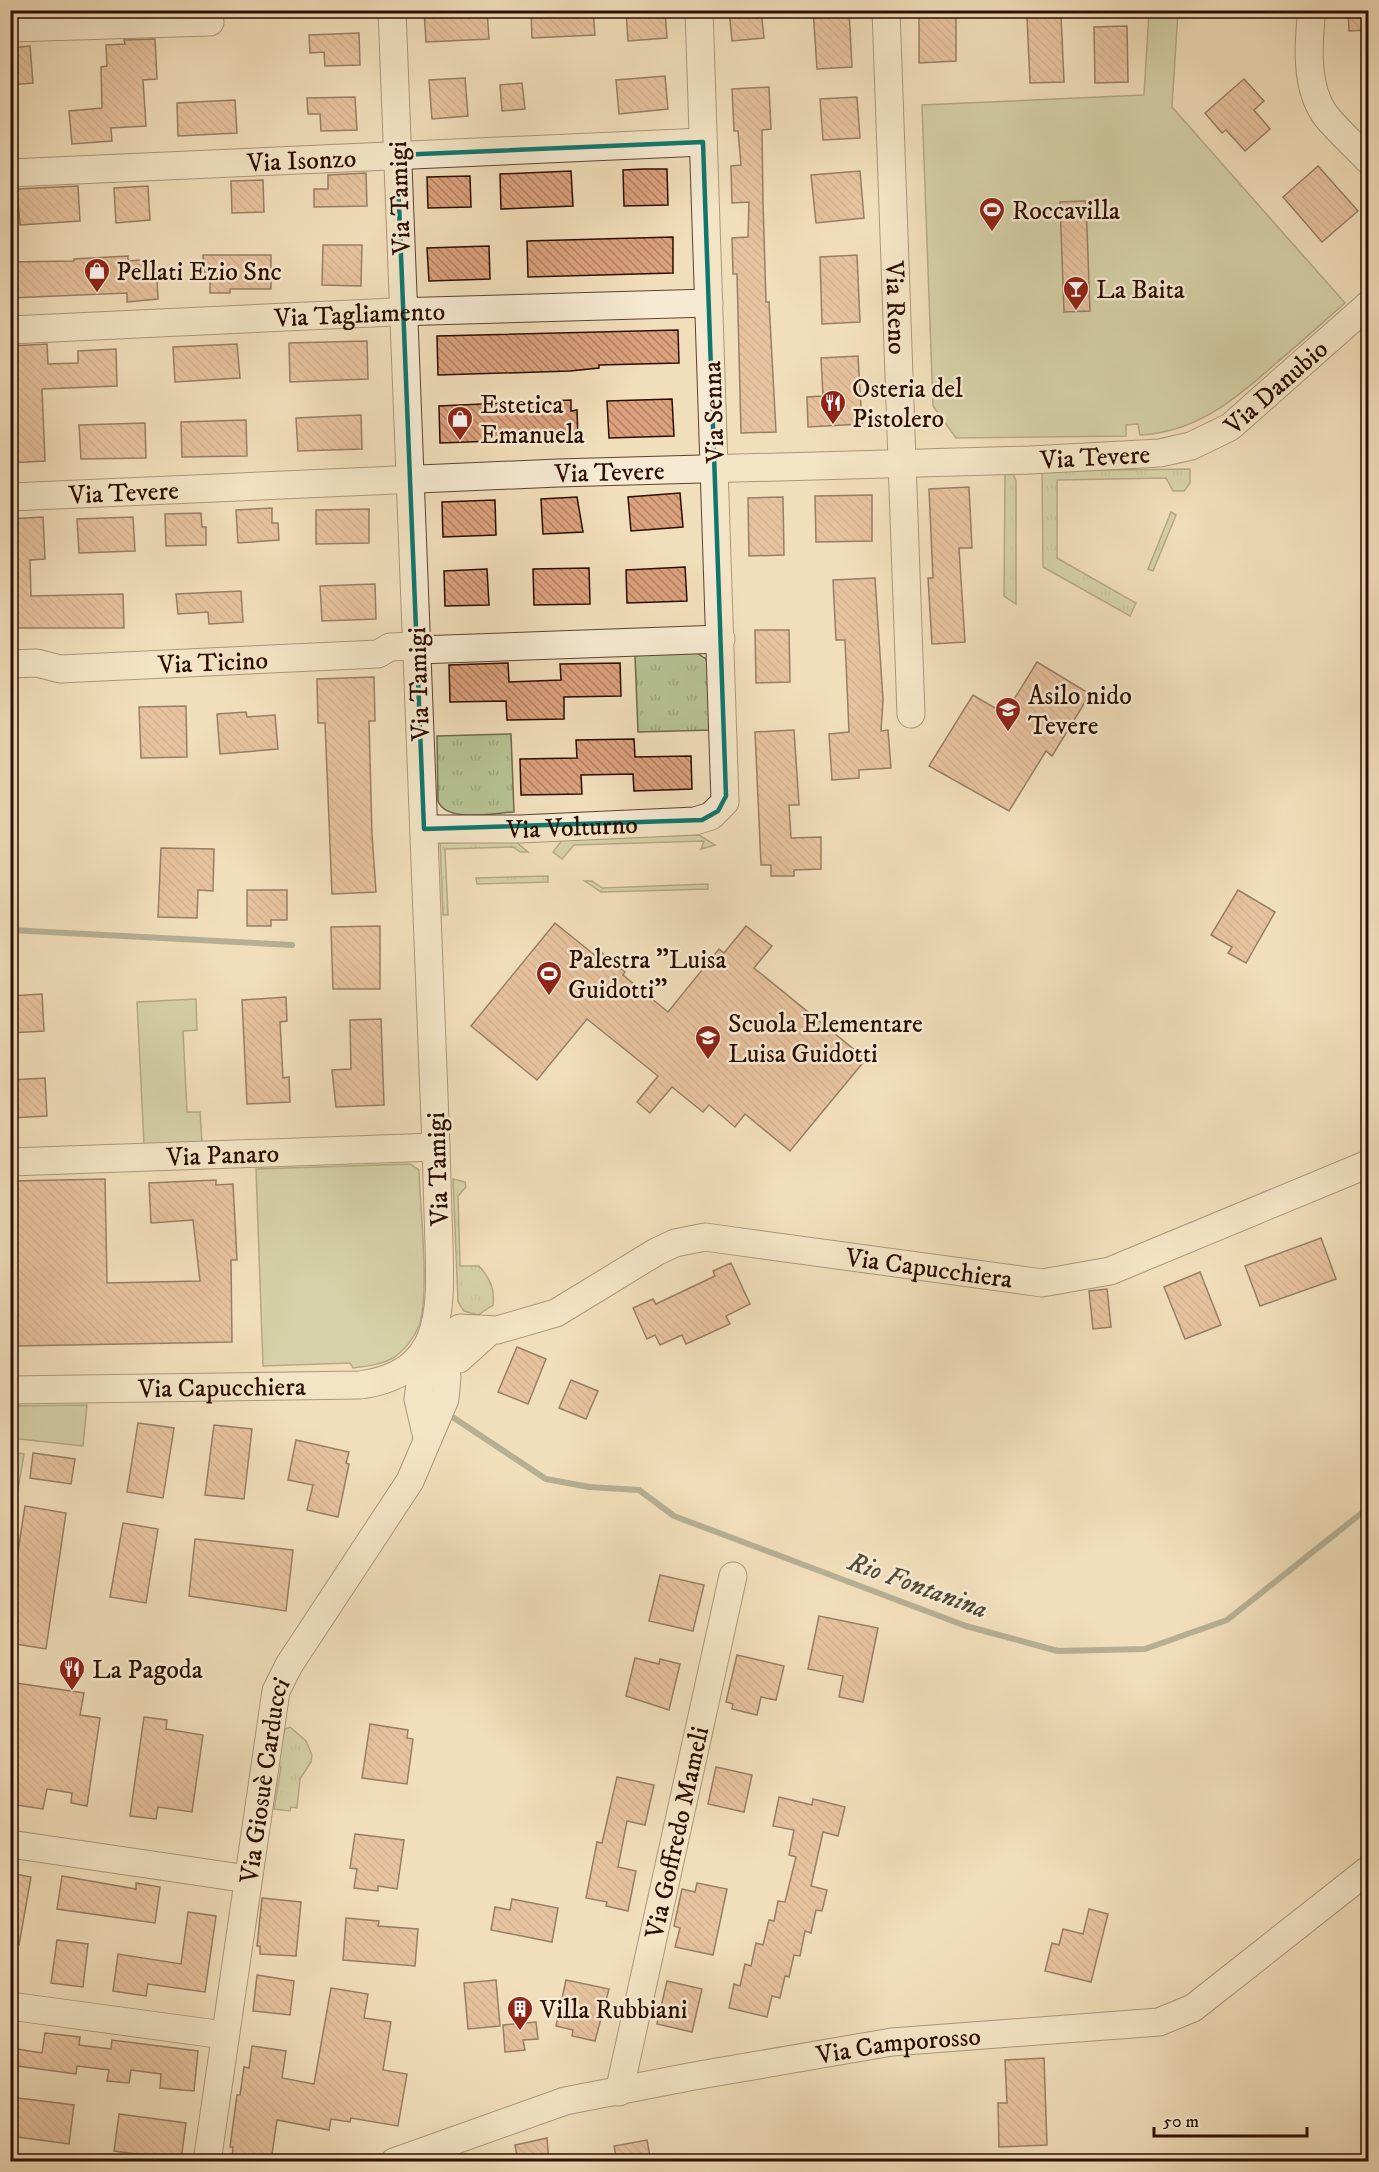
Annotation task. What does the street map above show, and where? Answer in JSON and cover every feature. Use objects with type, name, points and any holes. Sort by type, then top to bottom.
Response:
[{"type":"street","name":"Via Tamigi","points":[[392,10],[441,1292],[434,1336],[424,1354]]},
{"type":"street","name":"Via Senna","points":[[699,10],[726,796],[718,811]]},
{"type":"street","name":"Via Reno","points":[[886,10],[911,714]]},
{"type":"street","points":[[1312,10],[1309,59],[1315,92],[1325,114],[1368,160]]},
{"type":"street","points":[[10,28],[210,22]]},
{"type":"street","name":"Via Isonzo","points":[[10,173],[703,142]]},
{"type":"street","name":"Via Tagliamento","points":[[10,330],[402,312],[709,303]]},
{"type":"street","name":"Via Danubio","points":[[1208,439],[1230,427],[1368,305]]},
{"type":"street","name":"Via Tevere","points":[[10,497],[410,479],[903,462],[1030,460],[1160,453],[1208,439]]},
{"type":"street","name":"Via Ticino","points":[[10,664],[37,663],[55,669],[378,654],[390,647],[721,639]]},
{"type":"street","name":"Via Volturno","points":[[424,829],[520,829],[695,821],[702,820],[718,811]]},
{"type":"street","name":"Via Panaro","points":[[10,1162],[436,1147]]},
{"type":"street","name":"Via Capucchiera","points":[[10,1390],[330,1388],[389,1380],[403,1372],[460,1328],[490,1331],[556,1313],[656,1252],[675,1243],[705,1237],[736,1239],[1042,1283],[1110,1271],[1368,1164]]},
{"type":"street","points":[[424,1354],[418,1399],[427,1438]]},
{"type":"street","name":"Via Giosuè Carducci","points":[[207,2162],[276,1691],[294,1657],[410,1481],[439,1412],[428,1388],[424,1354]]},
{"type":"street","points":[[389,1380],[427,1438]]},
{"type":"street","name":"Via Goffredo Mameli","points":[[619,2092],[734,1575]]},
{"type":"street","points":[[10,1844],[248,1879]]},
{"type":"street","name":"Via Camporosso","points":[[394,2162],[565,2101],[892,2042],[1159,2022],[1193,2008],[1368,1870]]},
{"type":"street","points":[[10,2006],[224,2035]]},
{"type":"highlighted area","points":[[703,142],[726,796],[718,811],[702,820],[424,829],[397,155]]},
{"type":"green space","points":[[1149,11],[1178,11],[1172,107],[1345,303],[1229,401],[1214,412],[1179,428],[1140,435],[1138,424],[1126,425],[1126,436],[956,438],[933,406],[922,105],[1144,95]]},
{"type":"green space","points":[[1190,469],[1190,483],[1184,491],[1173,491],[1166,478],[1057,480],[1057,558],[1136,603],[1130,616],[1043,567],[1042,471]]},
{"type":"green space","points":[[1005,474],[1013,474],[1016,481],[1016,604],[1004,596]]},
{"type":"green space","points":[[1171,512],[1176,515],[1153,571],[1148,569]]},
{"type":"green space","points":[[697,653],[706,659],[708,665],[712,730],[638,732],[635,655]]},
{"type":"green space","points":[[511,734],[514,812],[472,815],[450,812],[443,808],[438,801],[437,736]]},
{"type":"green space","points":[[699,835],[715,845],[701,849],[704,841],[574,845],[562,859],[553,852],[563,839]]},
{"type":"green space","points":[[515,841],[528,852],[520,852],[513,847],[445,849],[448,915],[443,915],[440,843]]},
{"type":"green space","points":[[548,876],[548,882],[477,884],[476,878]]},
{"type":"green space","points":[[585,881],[592,881],[602,888],[708,884],[708,889],[601,892]]},
{"type":"green space","points":[[196,999],[197,1030],[183,1031],[187,1112],[200,1112],[202,1143],[144,1145],[137,1002]]},
{"type":"green space","points":[[410,1164],[419,1170],[424,1250],[422,1312],[419,1326],[411,1340],[393,1358],[368,1366],[353,1368],[350,1363],[263,1366],[256,1169]]},
{"type":"green space","points":[[453,1179],[465,1182],[466,1187],[458,1196],[460,1266],[479,1266],[489,1279],[492,1289],[493,1305],[478,1315],[464,1311],[458,1302]]},
{"type":"green space","points":[[87,1405],[83,1446],[11,1438],[11,1406]]},
{"type":"green space","points":[[11,1452],[24,1454],[18,1490],[11,1489]]},
{"type":"green space","points":[[290,1727],[306,1741],[312,1755],[311,1762],[300,1779],[297,1808],[291,1807],[290,1811],[274,1809],[281,1767],[275,1765],[285,1729]]},
{"type":"building","points":[[424,10],[487,10],[489,39],[426,42]]},
{"type":"building","points":[[531,10],[593,10],[595,35],[532,38]]},
{"type":"building","points":[[626,10],[665,10],[667,38],[628,41]]},
{"type":"building","points":[[729,10],[761,10],[764,38],[732,41]]},
{"type":"building","points":[[813,10],[849,10],[852,67],[817,69]]},
{"type":"building","points":[[919,10],[956,10],[956,61],[919,63]]},
{"type":"building","points":[[1348,10],[1368,10],[1368,30],[1349,31]]},
{"type":"building","points":[[1061,15],[1064,82],[1030,83],[1027,17]]},
{"type":"building","points":[[1127,26],[1128,82],[1095,83],[1094,27]]},
{"type":"building","points":[[359,33],[360,65],[325,66],[324,52],[310,53],[309,35]]},
{"type":"building","points":[[155,39],[157,79],[143,80],[146,126],[111,128],[112,141],[72,144],[69,111],[102,108],[101,67],[107,66],[106,45],[125,44],[124,40]]},
{"type":"building","points":[[30,46],[33,83],[10,85],[10,48]]},
{"type":"building","points":[[665,76],[668,109],[619,114],[616,80]]},
{"type":"building","points":[[465,78],[468,116],[432,119],[429,80]]},
{"type":"building","points":[[1244,79],[1264,101],[1254,110],[1270,129],[1245,151],[1226,130],[1222,133],[1205,113]]},
{"type":"building","points":[[522,83],[525,109],[502,111],[500,85]]},
{"type":"building","points":[[769,87],[771,129],[762,130],[763,202],[766,302],[769,302],[776,432],[741,433],[737,274],[733,274],[732,238],[748,237],[749,202],[732,203],[731,166],[741,165],[738,131],[734,131],[732,89]]},
{"type":"building","points":[[355,97],[357,130],[321,131],[320,114],[308,114],[307,98]]},
{"type":"building","points":[[857,97],[860,138],[823,140],[820,99]]},
{"type":"building","points":[[235,100],[237,133],[178,136],[177,103]]},
{"type":"building","points":[[1318,166],[1358,211],[1322,242],[1283,197]]},
{"type":"building","points":[[667,169],[668,205],[624,206],[623,170]]},
{"type":"building","points":[[571,171],[573,206],[501,209],[500,174]]},
{"type":"building","points":[[860,171],[864,218],[816,223],[811,175]]},
{"type":"building","points":[[366,173],[367,206],[314,207],[314,189],[328,189],[328,175]]},
{"type":"building","points":[[470,176],[471,207],[428,208],[427,177]]},
{"type":"building","points":[[263,180],[264,212],[232,213],[231,181]]},
{"type":"building","points":[[78,186],[80,221],[20,225],[17,189]]},
{"type":"building","points":[[148,186],[150,220],[116,223],[114,188]]},
{"type":"building","points":[[1086,201],[1090,311],[1064,312],[1060,202]]},
{"type":"building","points":[[673,237],[673,273],[528,277],[527,241]]},
{"type":"building","points":[[323,245],[362,245],[361,286],[322,285]]},
{"type":"building","points":[[489,246],[490,279],[429,281],[427,248]]},
{"type":"building","points":[[203,255],[271,255],[271,289],[230,289],[230,293],[210,293],[210,272],[204,272]]},
{"type":"building","points":[[857,255],[860,322],[822,324],[820,257]]},
{"type":"building","points":[[128,256],[128,261],[156,259],[158,299],[127,302],[127,293],[10,298],[10,262],[74,261],[74,259]]},
{"type":"building","points":[[678,330],[679,363],[599,365],[599,368],[570,371],[438,375],[437,336]]},
{"type":"building","points":[[367,341],[368,379],[290,382],[289,343]]},
{"type":"building","points":[[47,344],[48,364],[78,363],[78,351],[116,349],[117,386],[42,389],[45,461],[10,463],[10,346]]},
{"type":"building","points":[[237,344],[240,378],[175,382],[173,347]]},
{"type":"building","points":[[858,356],[862,424],[808,427],[807,397],[823,396],[821,358]]},
{"type":"building","points":[[672,399],[674,436],[609,438],[607,401]]},
{"type":"building","points":[[571,400],[571,411],[577,410],[578,438],[440,443],[439,406]]},
{"type":"building","points":[[361,415],[362,449],[298,451],[296,418]]},
{"type":"building","points":[[246,420],[247,456],[182,457],[181,422]]},
{"type":"building","points":[[145,423],[146,458],[81,459],[79,425]]},
{"type":"building","points":[[969,487],[972,548],[959,548],[965,642],[932,644],[928,578],[933,578],[929,489]]},
{"type":"building","points":[[680,493],[683,527],[631,531],[628,497]]},
{"type":"building","points":[[872,495],[872,541],[816,542],[815,496]]},
{"type":"building","points":[[577,497],[583,532],[543,534],[541,499]]},
{"type":"building","points":[[783,497],[784,555],[749,556],[748,498]]},
{"type":"building","points":[[495,500],[496,535],[443,537],[442,502]]},
{"type":"building","points":[[272,508],[272,523],[278,523],[279,540],[238,543],[236,510]]},
{"type":"building","points":[[369,509],[369,543],[316,544],[316,510]]},
{"type":"building","points":[[201,513],[202,527],[206,527],[206,545],[166,546],[165,514]]},
{"type":"building","points":[[43,517],[45,559],[30,560],[31,596],[123,594],[124,628],[10,628],[10,519]]},
{"type":"building","points":[[133,517],[135,551],[79,553],[77,519]]},
{"type":"building","points":[[685,567],[687,601],[627,603],[626,570]]},
{"type":"building","points":[[589,568],[590,604],[534,605],[533,569]]},
{"type":"building","points":[[487,569],[489,605],[445,606],[444,571]]},
{"type":"building","points":[[875,578],[883,700],[881,731],[888,730],[891,768],[859,770],[859,778],[832,780],[829,734],[849,732],[845,640],[836,640],[833,580]]},
{"type":"building","points":[[375,584],[376,619],[322,621],[320,586]]},
{"type":"building","points":[[241,591],[243,622],[209,624],[208,612],[178,614],[176,594]]},
{"type":"building","points":[[755,630],[789,630],[790,682],[756,683]]},
{"type":"building","name":"Asilo nido Tevere","points":[[1037,662],[1090,694],[1052,756],[1046,751],[1009,811],[929,766],[973,695],[1005,714]]},
{"type":"building","points":[[508,663],[509,682],[561,680],[560,664],[620,663],[621,696],[564,697],[564,719],[507,720],[506,701],[450,702],[449,665]]},
{"type":"building","points":[[374,677],[375,721],[369,721],[376,892],[332,894],[325,723],[318,723],[317,679]]},
{"type":"building","points":[[186,706],[187,757],[141,758],[139,707]]},
{"type":"building","points":[[246,712],[247,717],[275,715],[278,749],[220,754],[217,714]]},
{"type":"building","points":[[794,730],[799,805],[789,805],[791,838],[821,837],[821,869],[794,870],[794,876],[771,876],[771,865],[761,865],[755,732]]},
{"type":"building","points":[[634,739],[635,757],[691,756],[692,789],[634,791],[633,774],[581,775],[582,794],[521,795],[520,759],[577,758],[576,740]]},
{"type":"building","points":[[161,848],[214,849],[213,891],[198,890],[197,918],[158,917]]},
{"type":"building","points":[[247,890],[287,890],[287,920],[271,920],[271,926],[247,926]]},
{"type":"building","points":[[1238,890],[1275,912],[1246,963],[1228,953],[1232,947],[1211,935]]},
{"type":"building","name":"Scuola Elementare Luisa Guidotti","points":[[555,923],[597,957],[601,952],[625,972],[623,975],[668,1012],[719,949],[724,953],[746,926],[772,946],[754,968],[866,1059],[790,1151],[745,1114],[735,1127],[709,1105],[703,1112],[672,1087],[650,1113],[637,1102],[658,1076],[587,1019],[537,1080],[471,1026]]},
{"type":"building","points":[[380,926],[380,989],[333,989],[331,927]]},
{"type":"building","points":[[42,994],[44,1031],[10,1033],[10,996]]},
{"type":"building","points":[[286,997],[287,1021],[280,1022],[283,1078],[289,1077],[290,1102],[247,1104],[242,1000]]},
{"type":"building","points":[[381,1019],[384,1105],[336,1107],[332,1070],[351,1069],[350,1020]]},
{"type":"building","points":[[45,1078],[47,1116],[10,1118],[10,1080]]},
{"type":"building","points":[[105,1179],[107,1283],[200,1281],[193,1220],[151,1223],[149,1183],[216,1180],[216,1185],[233,1184],[237,1260],[231,1260],[232,1342],[16,1346],[13,1181]]},
{"type":"building","points":[[1321,1238],[1336,1279],[1260,1306],[1245,1266]]},
{"type":"building","points":[[731,1263],[750,1304],[726,1316],[730,1324],[686,1344],[682,1335],[660,1345],[655,1335],[647,1339],[633,1308],[653,1299],[656,1304],[715,1276],[713,1271]]},
{"type":"building","points":[[1200,1272],[1221,1325],[1185,1339],[1164,1287]]},
{"type":"building","points":[[1107,1289],[1111,1327],[1093,1329],[1089,1291]]},
{"type":"building","points":[[517,1347],[546,1359],[528,1404],[498,1392]]},
{"type":"building","points":[[571,1380],[598,1391],[586,1419],[559,1408]]},
{"type":"building","points":[[138,1423],[174,1428],[163,1498],[127,1492]]},
{"type":"building","points":[[214,1425],[252,1429],[244,1499],[205,1495]]},
{"type":"building","points":[[296,1440],[349,1452],[346,1463],[349,1464],[338,1517],[307,1510],[313,1485],[288,1480]]},
{"type":"building","points":[[33,1453],[75,1459],[71,1484],[30,1478]]},
{"type":"building","points":[[25,1506],[66,1513],[46,1649],[10,1643],[10,1602]]},
{"type":"building","points":[[123,1523],[158,1529],[146,1603],[110,1597]]},
{"type":"building","points":[[195,1539],[293,1550],[286,1611],[189,1596]]},
{"type":"building","points":[[660,1575],[704,1585],[693,1631],[649,1621]]},
{"type":"building","points":[[819,1616],[878,1628],[863,1702],[839,1697],[843,1676],[808,1669]]},
{"type":"building","points":[[737,1655],[784,1666],[776,1700],[761,1697],[757,1715],[732,1709],[733,1704],[726,1702]]},
{"type":"building","points":[[635,1658],[659,1664],[660,1659],[680,1664],[669,1710],[626,1696]]},
{"type":"building","points":[[16,1683],[84,1693],[80,1715],[100,1718],[87,1806],[71,1803],[72,1793],[47,1789],[43,1809],[10,1804],[10,1723]]},
{"type":"building","points":[[144,1717],[167,1720],[166,1729],[203,1735],[192,1812],[158,1807],[156,1819],[130,1816]]},
{"type":"building","points":[[370,1724],[408,1730],[407,1738],[413,1739],[407,1784],[362,1778]]},
{"type":"building","points":[[716,1767],[752,1775],[744,1812],[708,1804]]},
{"type":"building","points":[[617,1777],[654,1785],[645,1825],[627,1821],[618,1867],[636,1871],[628,1911],[606,1906],[607,1902],[586,1898],[597,1842],[602,1843]]},
{"type":"building","points":[[779,1797],[812,1805],[813,1799],[845,1807],[838,1836],[823,1832],[811,1886],[827,1890],[822,1911],[816,1910],[811,1933],[805,1931],[800,1956],[794,1955],[789,1977],[785,1976],[780,1998],[772,1996],[767,2017],[729,2008],[734,1984],[740,1986],[745,1964],[751,1966],[756,1943],[763,1945],[769,1920],[774,1921],[778,1901],[785,1902],[796,1857],[789,1855],[794,1830],[773,1826]]},
{"type":"building","points":[[355,1834],[404,1840],[397,1889],[378,1886],[378,1891],[354,1888],[357,1869],[350,1868]]},
{"type":"building","points":[[10,1873],[31,1877],[19,1945],[10,1944]]},
{"type":"building","points":[[62,1876],[136,1889],[136,1883],[160,1887],[155,1923],[57,1909]]},
{"type":"building","points":[[697,1883],[727,1889],[713,1955],[675,1947],[680,1928],[674,1926],[682,1889],[695,1892]]},
{"type":"building","points":[[262,1898],[301,1902],[296,1956],[260,1954],[260,1946],[257,1946]]},
{"type":"building","points":[[512,1899],[558,1908],[552,1942],[491,1930],[495,1907],[510,1910]]},
{"type":"building","points":[[1089,1909],[1108,1914],[1091,1982],[1045,1971],[1052,1943],[1059,1945],[1063,1929],[1083,1934]]},
{"type":"building","points":[[188,1912],[216,1916],[205,1992],[148,1984],[146,1996],[113,1991],[118,1954],[181,1964]]},
{"type":"building","points":[[346,1918],[379,1921],[378,1926],[418,1929],[415,1966],[343,1960]]},
{"type":"building","points":[[57,1940],[88,1944],[83,1987],[51,1983]]},
{"type":"building","points":[[257,1975],[294,1981],[290,2015],[253,2011]]},
{"type":"building","points":[[496,1980],[500,2026],[468,2029],[464,1983]]},
{"type":"building","points":[[566,1980],[609,1989],[595,2041],[572,2036],[573,2030],[556,2026]]},
{"type":"building","points":[[667,1981],[702,1989],[692,2032],[657,2024]]},
{"type":"building","points":[[331,1988],[368,1994],[364,2018],[391,2022],[383,2070],[407,2074],[398,2126],[351,2118],[350,2122],[331,2119],[329,2130],[277,2120],[271,2161],[232,2159],[233,2147],[230,2147],[237,2095],[240,2095],[244,2067],[249,2068],[252,2046],[286,2051],[282,2078],[314,2084]]},
{"type":"building","name":"Villa Rubbiani","points":[[536,2022],[538,2039],[523,2040],[525,2050],[505,2052],[503,2025]]},
{"type":"building","points":[[45,2033],[80,2037],[79,2045],[111,2049],[112,2040],[198,2051],[194,2091],[160,2088],[161,2074],[131,2070],[129,2083],[107,2081],[109,2070],[77,2066],[76,2074],[10,2065],[10,2048],[42,2053]]},
{"type":"building","points":[[1044,2058],[1047,2145],[999,2147],[998,2103],[1007,2103],[1005,2060]]},
{"type":"building","points":[[10,2097],[74,2105],[69,2144],[10,2136]]},
{"type":"building","points":[[119,2114],[186,2123],[181,2160],[114,2151]]},
{"type":"building","points":[[547,2138],[549,2162],[518,2162],[515,2145]]},
{"type":"building","points":[[647,2140],[651,2162],[617,2162],[614,2146]]},
{"type":"waterway","points":[[10,930],[292,945]]},
{"type":"waterway","name":"Rio Fontanina","points":[[448,1414],[546,1479],[589,1487],[639,1490],[674,1516],[966,1626],[1058,1651],[1145,1649],[1227,1620],[1368,1508]]},
{"type":"place","name":"Roccavilla","points":[[992,233]]},
{"type":"place","name":"Pellati Ezio Snc","points":[[97,294]]},
{"type":"place","name":"La Baita","points":[[1076,312]]},
{"type":"place","name":"Osteria del Pistolero","points":[[833,426]]},
{"type":"place","name":"Estetica Emanuela","points":[[460,442]]},
{"type":"place","name":"Asilo nido Tevere","points":[[1008,733]]},
{"type":"place","name":"Palestra \"Luisa Guidotti\"","points":[[549,997]]},
{"type":"place","name":"Scuola Elementare Luisa Guidotti","points":[[708,1061]]},
{"type":"place","name":"La Pagoda","points":[[72,1692]]},
{"type":"place","name":"Villa Rubbiani","points":[[520,2032]]}]
